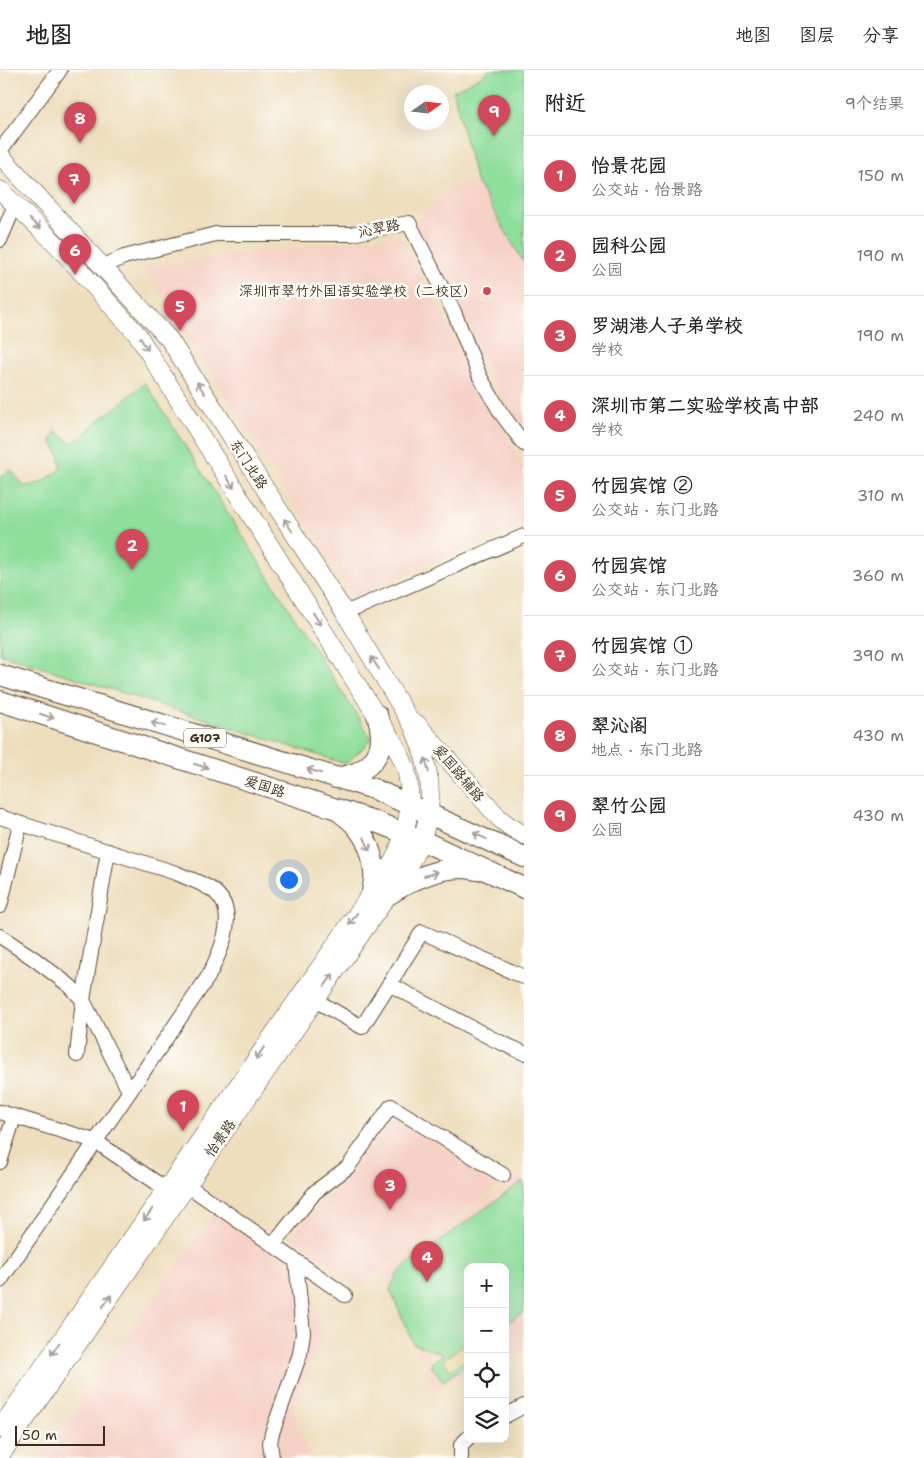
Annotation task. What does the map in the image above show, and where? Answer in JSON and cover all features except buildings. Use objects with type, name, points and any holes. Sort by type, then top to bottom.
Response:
[{"type":"highway","name":"爱国路","points":[[0,675],[374,789],[524,856]]},
{"type":"highway","name":"爱国路","points":[[0,701],[371,820],[413,836],[524,888]]},
{"type":"highway","points":[[336,778],[359,772],[375,758],[380,748],[382,736],[377,715]]},
{"type":"highway","points":[[335,809],[350,818],[359,828],[367,842],[380,894],[441,871],[464,868],[489,872]]},
{"type":"main road","name":"东门北路","points":[[0,154],[169,339],[401,704],[413,726],[426,764],[430,785],[429,813]]},
{"type":"main road","name":"东门北路","points":[[0,190],[57,245],[137,334],[395,744],[408,775],[409,805]]},
{"type":"main road","name":"爱国路辅路","points":[[401,704],[494,812],[509,826],[524,835]]},
{"type":"main road","name":"怡景路","points":[[0,1429],[166,1189],[380,894],[412,858],[413,836],[409,805]]},
{"type":"main road","name":"怡景路","points":[[413,836],[429,813]]},
{"type":"main road","name":"怡景路","points":[[0,1456],[315,1000],[380,894]]},
{"type":"street","points":[[0,151],[60,70]]},
{"type":"street","points":[[0,240],[15,205]]},
{"type":"street","name":"沁翠路","points":[[104,266],[124,257],[216,234],[351,234],[408,223],[454,312],[480,377],[501,413],[524,444]]},
{"type":"street","points":[[345,614],[524,536]]},
{"type":"street","points":[[0,818],[176,873],[202,884],[217,893],[223,902],[227,926],[223,945],[208,977],[0,1281]]},
{"type":"street","points":[[0,906],[20,824]]},
{"type":"street","points":[[77,1055],[83,1000],[108,851]]},
{"type":"street","points":[[315,1000],[362,1027],[422,932],[524,978]]},
{"type":"street","points":[[0,936],[70,986],[83,1000],[130,1091]]},
{"type":"street","points":[[389,984],[493,1039],[524,1053]]},
{"type":"street","points":[[273,1245],[314,1192],[348,1167],[391,1106],[503,1174]]},
{"type":"street","points":[[0,1112],[95,1141],[166,1189]]},
{"type":"street","points":[[0,1162],[14,1117]]},
{"type":"street","points":[[187,1185],[345,1295]]},
{"type":"street","points":[[272,1458],[270,1443],[272,1433],[300,1354],[303,1333],[296,1261]]},
{"type":"street","points":[[509,1414],[524,1406]]},
{"type":"street","points":[[461,1458],[461,1445],[464,1442]]},
{"type":"shaded area","name":"深圳市翠竹外国语实验学校（二校区）","points":[[476,181],[524,263],[524,424],[521,425],[489,374],[465,318],[416,223],[444,190]]},
{"type":"shaded area","points":[[399,235],[524,469],[524,523],[354,597],[143,266]]},
{"type":"shaded area","points":[[392,1114],[502,1183],[360,1287],[290,1237],[346,1178]]},
{"type":"shaded area","points":[[524,1173],[524,1351],[509,1357],[509,1263],[464,1263],[464,1377],[434,1390],[382,1273]]},
{"type":"shaded area","points":[[214,1214],[310,1276],[321,1340],[293,1409],[310,1458],[39,1458]]},
{"type":"green space","points":[[489,70],[524,70],[524,263],[476,181],[453,91],[480,77]]},
{"type":"green space","points":[[145,383],[372,739],[346,764],[0,654],[0,477],[11,470],[24,486],[41,483],[61,469],[59,455],[51,441],[56,431],[71,443],[82,437],[92,426]]},
{"type":"green space","points":[[523,1181],[524,1312],[509,1321],[509,1263],[464,1263],[464,1367],[443,1381],[430,1364],[443,1354],[413,1343],[390,1290],[396,1276],[405,1266]]},
{"type":"sand","points":[[463,1346],[464,1347],[464,1361],[450,1370],[443,1360]]},
{"type":"place","name":"翠竹公园","points":[[494,136]]},
{"type":"place","name":"翠沁阁","points":[[80,143]]},
{"type":"place","name":"竹园宾馆 ①","points":[[74,204]]},
{"type":"place","name":"竹园宾馆","points":[[75,275]]},
{"type":"place","name":"深圳市翠竹外国语实验学校（二校区）","points":[[487,291]]},
{"type":"place","name":"竹园宾馆 ②","points":[[180,331]]},
{"type":"place","name":"园科公园","points":[[132,570]]},
{"type":"place","name":"怡景花园","points":[[183,1131]]},
{"type":"place","name":"罗湖港人子弟学校","points":[[390,1210]]},
{"type":"place","name":"深圳市第二实验学校高中部","points":[[427,1282]]}]
